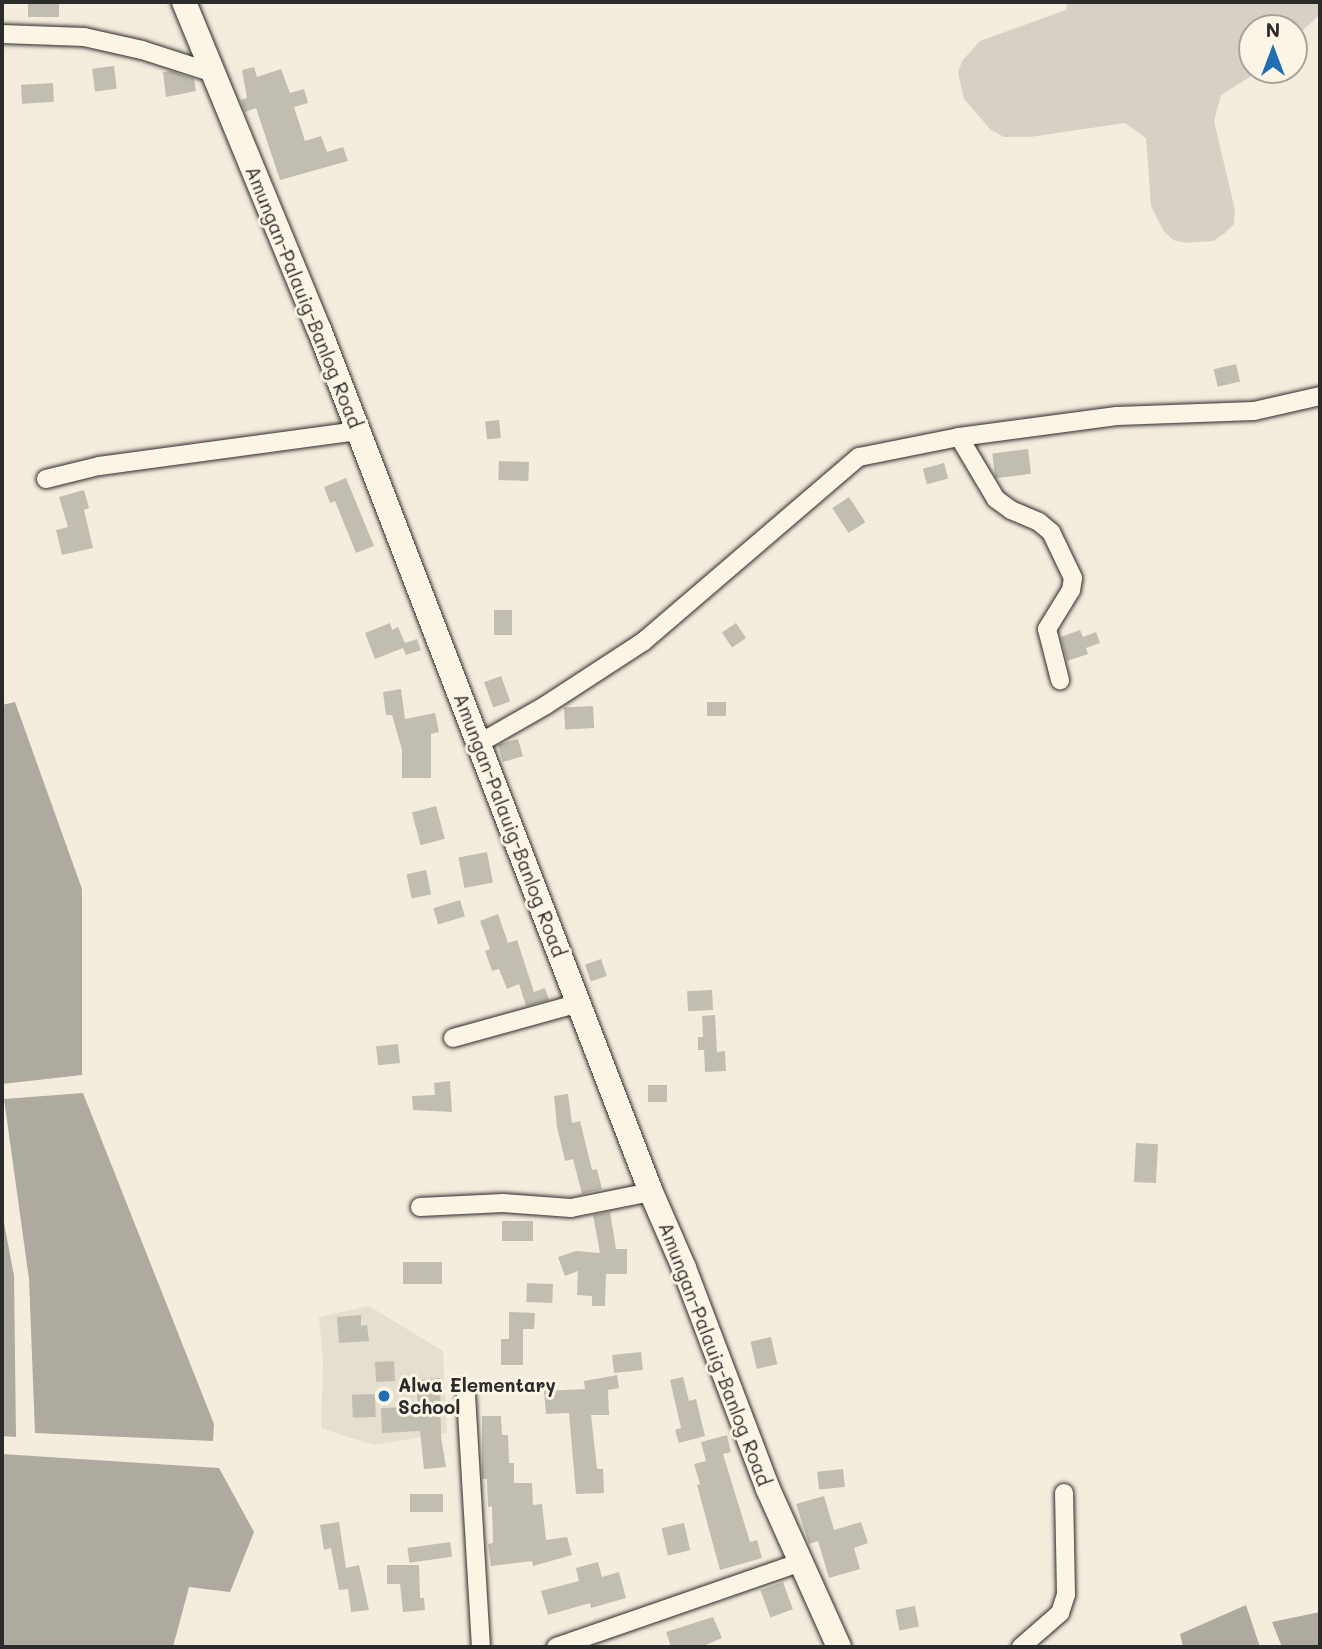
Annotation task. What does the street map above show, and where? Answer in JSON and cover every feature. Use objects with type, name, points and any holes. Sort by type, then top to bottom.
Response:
[{"type":"main road","name":"Amungan-Palauig-Banlog Road","points":[[184,2],[358,431],[768,1489],[839,1647]]},
{"type":"street","points":[[2,34],[83,37],[142,50],[213,73]]},
{"type":"street","points":[[478,744],[546,705],[644,640],[859,457],[959,436],[1117,415],[1255,411],[1320,396]]},
{"type":"street","points":[[46,479],[99,466],[358,431]]},
{"type":"street","points":[[959,436],[996,499],[1011,510],[1039,522],[1051,532],[1073,578],[1071,590],[1047,629],[1059,680]]},
{"type":"street","points":[[453,1038],[579,1003]]},
{"type":"street","points":[[420,1207],[503,1203],[571,1208],[651,1192]]},
{"type":"street","points":[[466,1395],[481,1647]]},
{"type":"street","points":[[1021,1647],[1060,1613],[1066,1595],[1064,1493]]},
{"type":"street","points":[[556,1647],[801,1562]]},
{"type":"shaded area","points":[[1068,2],[1320,2],[1320,14],[1308,26],[1308,14],[1238,14],[1239,84],[1221,95],[1214,121],[1235,210],[1234,224],[1225,233],[1213,241],[1186,243],[1173,240],[1163,230],[1151,206],[1146,138],[1125,123],[1030,137],[1004,137],[991,130],[964,99],[958,73],[962,61],[980,41],[1066,10]]},
{"type":"shaded area","points":[[15,702],[82,889],[82,1075],[2,1084],[2,705]]},
{"type":"shaded area","points":[[83,1093],[214,1424],[213,1441],[35,1433],[29,1279],[4,1099]]},
{"type":"shaded area","points":[[2,1212],[14,1276],[16,1437],[2,1436]]},
{"type":"shaded area","name":"Alwa Elementary School","points":[[369,1306],[443,1351],[447,1433],[373,1445],[321,1428],[323,1363],[319,1317]]},
{"type":"shaded area","points":[[2,1454],[219,1468],[254,1532],[230,1592],[189,1587],[173,1647],[2,1647]]},
{"type":"shaded area","points":[[1246,1605],[1260,1647],[1183,1647],[1180,1634]]},
{"type":"shaded area","points":[[1320,1612],[1320,1647],[1282,1647],[1272,1622]]},
{"type":"building","points":[[28,2],[59,2],[59,17],[28,17]]},
{"type":"building","points":[[114,66],[117,89],[95,92],[92,69]]},
{"type":"building","points":[[254,67],[257,77],[281,69],[290,93],[304,89],[308,103],[294,107],[305,141],[321,136],[327,152],[343,147],[348,161],[280,180],[256,108],[245,112],[241,100],[247,98],[242,70]]},
{"type":"building","points":[[171,71],[194,79],[196,91],[166,97],[163,72]]},
{"type":"building","points":[[53,83],[54,102],[22,104],[21,85]]},
{"type":"building","points":[[1236,364],[1240,382],[1218,387],[1214,369]]},
{"type":"building","points":[[499,420],[501,438],[487,439],[485,421]]},
{"type":"building","points":[[1028,449],[1031,474],[995,478],[992,453]]},
{"type":"building","points":[[499,461],[529,462],[528,481],[498,480]]},
{"type":"building","points":[[944,463],[948,478],[927,484],[923,469]]},
{"type":"building","points":[[346,478],[374,546],[356,553],[335,501],[330,503],[324,487]]},
{"type":"building","points":[[84,490],[89,508],[84,510],[93,548],[62,555],[56,530],[68,527],[59,497]]},
{"type":"building","points":[[849,497],[865,522],[849,533],[832,508]]},
{"type":"building","points":[[494,610],[512,610],[512,635],[494,635]]},
{"type":"building","points":[[390,623],[392,630],[398,627],[405,643],[417,639],[421,650],[406,655],[403,648],[375,659],[365,633]]},
{"type":"building","points":[[736,623],[746,638],[732,647],[722,633]]},
{"type":"building","points":[[1080,630],[1083,637],[1096,632],[1100,643],[1086,648],[1088,654],[1067,661],[1061,637]]},
{"type":"building","points":[[501,676],[510,701],[493,708],[484,682]]},
{"type":"building","points":[[401,689],[405,719],[435,713],[439,732],[431,734],[431,778],[402,778],[402,750],[392,715],[386,715],[383,692]]},
{"type":"building","points":[[707,702],[726,702],[726,716],[707,716]]},
{"type":"building","points":[[593,706],[594,728],[565,729],[564,708]]},
{"type":"building","points":[[518,739],[523,756],[503,762],[498,745]]},
{"type":"building","points":[[436,806],[445,839],[421,845],[412,812]]},
{"type":"building","points":[[487,852],[493,882],[464,888],[459,858]]},
{"type":"building","points":[[426,870],[431,894],[412,899],[406,874]]},
{"type":"building","points":[[460,900],[465,916],[438,924],[433,908]]},
{"type":"building","points":[[498,914],[508,943],[517,940],[534,992],[545,988],[549,1000],[526,1006],[519,984],[507,989],[499,969],[492,971],[485,951],[490,949],[480,921]]},
{"type":"building","points":[[601,959],[607,976],[591,982],[585,965]]},
{"type":"building","points":[[712,990],[713,1010],[688,1011],[687,991]]},
{"type":"building","points":[[715,1015],[717,1052],[725,1051],[726,1071],[705,1072],[704,1050],[698,1050],[698,1037],[703,1037],[702,1016]]},
{"type":"building","points":[[398,1044],[400,1063],[378,1065],[376,1046]]},
{"type":"building","points":[[450,1081],[452,1112],[413,1110],[412,1096],[435,1095],[434,1083]]},
{"type":"building","points":[[648,1085],[667,1085],[667,1102],[648,1102]]},
{"type":"building","points":[[568,1094],[572,1123],[580,1121],[592,1170],[597,1169],[602,1189],[582,1194],[573,1159],[565,1161],[557,1127],[554,1096]]},
{"type":"building","points":[[1136,1143],[1158,1144],[1156,1183],[1134,1182]]},
{"type":"building","points":[[610,1212],[616,1249],[627,1249],[627,1274],[606,1274],[605,1306],[592,1306],[592,1296],[577,1295],[578,1271],[565,1276],[558,1257],[576,1251],[600,1253],[593,1215]]},
{"type":"building","points":[[502,1221],[533,1221],[533,1241],[502,1241]]},
{"type":"building","points":[[403,1262],[442,1262],[442,1284],[403,1284]]},
{"type":"building","points":[[527,1283],[553,1284],[552,1303],[526,1302]]},
{"type":"building","points":[[509,1312],[535,1313],[534,1329],[523,1329],[523,1365],[501,1365],[501,1339],[509,1339]]},
{"type":"building","points":[[361,1315],[361,1326],[367,1325],[369,1341],[339,1343],[337,1317]]},
{"type":"building","points":[[771,1337],[777,1364],[757,1369],[751,1342]]},
{"type":"building","points":[[641,1352],[643,1370],[614,1373],[612,1355]]},
{"type":"building","points":[[394,1361],[395,1381],[376,1382],[375,1362]]},
{"type":"building","points":[[617,1375],[619,1388],[608,1390],[609,1415],[591,1415],[597,1469],[603,1469],[604,1493],[576,1494],[569,1413],[546,1414],[544,1391],[585,1389],[584,1381]]},
{"type":"building","points":[[683,1377],[689,1401],[696,1399],[705,1436],[679,1443],[675,1430],[681,1428],[670,1380]]},
{"type":"building","points":[[440,1378],[441,1437],[446,1467],[424,1469],[420,1431],[382,1433],[381,1408],[418,1407],[416,1380]]},
{"type":"building","points":[[375,1394],[376,1417],[353,1418],[352,1395]]},
{"type":"building","points":[[482,1416],[501,1416],[502,1435],[508,1435],[509,1463],[514,1463],[514,1483],[532,1483],[533,1505],[542,1504],[546,1540],[567,1537],[572,1555],[533,1566],[532,1561],[491,1566],[488,1544],[493,1543],[492,1506],[488,1507],[487,1479],[482,1479]]},
{"type":"building","points":[[727,1435],[731,1452],[723,1454],[750,1542],[757,1540],[762,1558],[720,1570],[694,1464],[706,1461],[701,1442]]},
{"type":"building","points":[[843,1469],[845,1487],[819,1490],[817,1472]]},
{"type":"building","points":[[410,1494],[443,1494],[443,1512],[410,1512]]},
{"type":"building","points":[[824,1496],[834,1530],[861,1522],[868,1543],[854,1548],[860,1569],[829,1578],[818,1541],[809,1544],[796,1504]]},
{"type":"building","points":[[339,1522],[346,1568],[359,1565],[369,1610],[351,1612],[348,1589],[339,1590],[331,1548],[324,1550],[320,1525]]},
{"type":"building","points":[[684,1523],[690,1550],[668,1555],[662,1528]]},
{"type":"building","points":[[450,1542],[452,1557],[410,1563],[407,1548]]},
{"type":"building","points":[[598,1562],[602,1577],[619,1572],[626,1598],[591,1608],[590,1603],[548,1615],[541,1591],[579,1581],[576,1568]]},
{"type":"building","points":[[387,1565],[419,1565],[420,1598],[424,1598],[425,1610],[403,1612],[400,1584],[387,1584]]},
{"type":"building","points":[[783,1582],[793,1609],[770,1617],[760,1590]]},
{"type":"building","points":[[915,1606],[919,1627],[899,1630],[895,1610]]},
{"type":"building","points":[[713,1617],[722,1638],[701,1647],[671,1647],[666,1632]]},
{"type":"place","name":"Alwa Elementary School","points":[[384,1396]]}]
